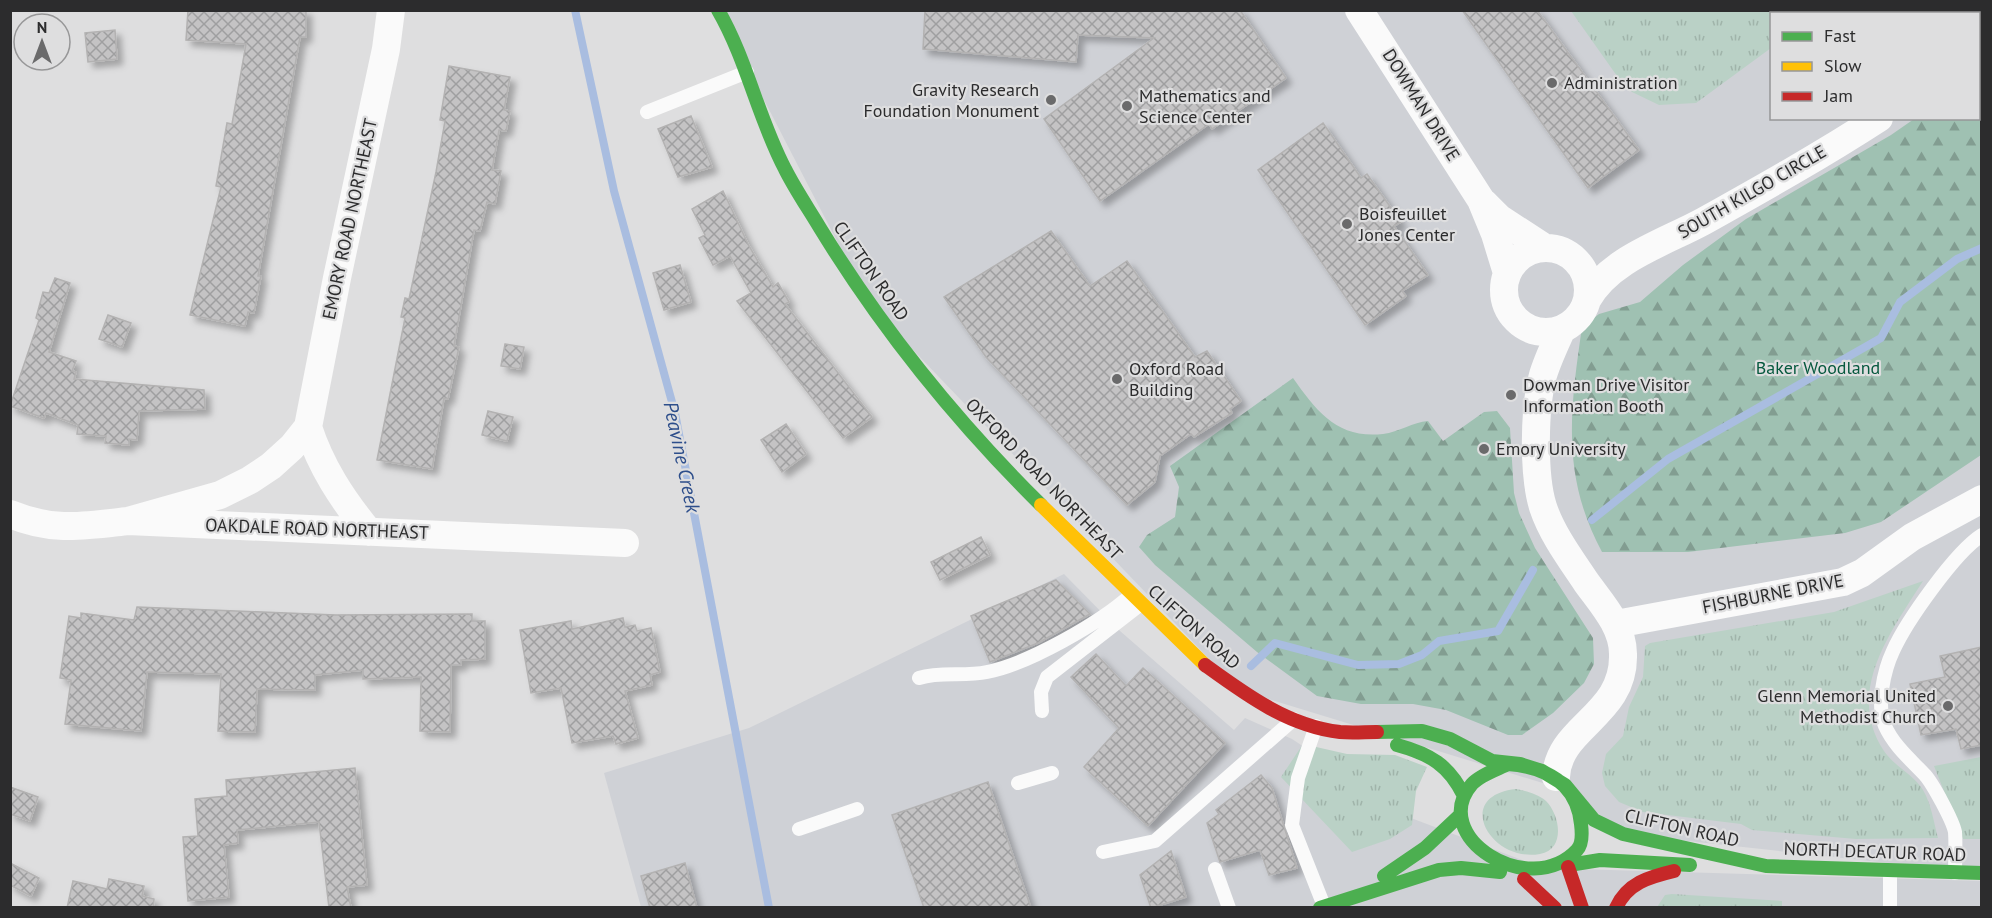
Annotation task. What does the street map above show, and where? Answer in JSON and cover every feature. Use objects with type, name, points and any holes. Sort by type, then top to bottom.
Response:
[{"type":"main road","name":"CLIFTON ROAD","points":[[718,10],[735,40],[759,111],[785,170],[870,305]]},
{"type":"main road","name":"OXFORD ROAD NORTHEAST","points":[[870,305],[967,428]]},
{"type":"main road","name":"CLIFTON ROAD","points":[[967,428],[1052,518],[1197,659],[1251,699],[1294,719],[1340,732],[1422,731],[1450,739],[1484,759],[1530,766],[1556,777],[1594,820],[1623,834]]},
{"type":"main road","points":[[1340,732],[1417,750],[1438,758],[1451,771],[1464,796]]},
{"type":"main road","points":[[1338,902],[1400,867],[1451,827],[1459,816],[1464,796],[1479,777],[1508,764]]},
{"type":"main road","points":[[1322,907],[1438,870],[1461,868],[1500,872],[1524,879],[1548,878],[1569,866],[1580,845],[1577,801]]},
{"type":"main road","points":[[1459,816],[1465,842],[1471,851],[1500,872]]},
{"type":"main road","name":"NORTH DECATUR ROAD","points":[[1623,834],[1767,866]]},
{"type":"main road","name":"NORTH DECATUR ROAD","points":[[1569,866],[1600,860],[1767,866]]},
{"type":"main road","points":[[1616,908],[1619,897],[1634,884],[1698,865]]},
{"type":"main road","points":[[1569,866],[1582,908]]},
{"type":"main road","points":[[1767,866],[1890,871]]},
{"type":"main road","name":"NORTH DECATUR ROAD","points":[[1890,871],[1955,873]]},
{"type":"main road","points":[[1955,873],[1982,873]]},
{"type":"main road","points":[[1524,879],[1554,908]]},
{"type":"street","name":"EMORY ROAD NORTHEAST","points":[[128,521],[220,495],[250,480],[272,466],[292,447],[308,427],[386,49],[390,10]]},
{"type":"street","name":"DOWMAN DRIVE","points":[[1359,10],[1480,200],[1498,242],[1507,273],[1504,296],[1514,318],[1534,330],[1552,332],[1562,329]]},
{"type":"street","name":"SOUTH KILGO CIRCLE","points":[[1587,300],[1600,281],[1623,264],[1703,221],[1876,120]]},
{"type":"street","name":"DOWMAN DRIVE","points":[[1480,200],[1499,218],[1545,248],[1561,251],[1581,266]]},
{"type":"street","points":[[1507,273],[1522,255],[1545,248]]},
{"type":"street","name":"SOUTH KILGO CIRCLE","points":[[1581,266],[1595,269],[1623,264]]},
{"type":"street","points":[[1556,777],[1556,768],[1565,748],[1615,694],[1621,677],[1623,652],[1616,624],[1557,536],[1543,507],[1536,474],[1542,377],[1562,329],[1581,314],[1587,300],[1587,282],[1581,266]]},
{"type":"street","points":[[308,427],[326,471],[342,499],[369,532]]},
{"type":"street","name":"FISHBURNE DRIVE","points":[[1616,624],[1843,582],[1862,573],[1912,537],[1982,500]]},
{"type":"street","name":"OAKDALE ROAD NORTHEAST","points":[[10,514],[45,526],[65,528],[128,521],[625,543]]},
{"type":"lane","points":[[647,112],[747,72]]},
{"type":"lane","points":[[1955,873],[1955,829],[1928,778],[1900,750],[1884,725],[1881,705],[1887,665],[1893,649],[1960,556],[1982,536]]},
{"type":"lane","points":[[919,678],[933,674],[968,675],[1004,668],[1136,600]]},
{"type":"lane","points":[[1042,711],[1041,692],[1047,677],[1136,600]]},
{"type":"lane","points":[[1103,852],[1155,841],[1294,719]]},
{"type":"lane","points":[[1316,726],[1298,778],[1292,825],[1322,907]]},
{"type":"lane","points":[[1018,783],[1052,773]]},
{"type":"lane","points":[[799,829],[857,809]]},
{"type":"lane","points":[[1215,870],[1229,908]]},
{"type":"lane","points":[[1890,871],[1890,908]]},
{"type":"shaded area","name":"Emory University","points":[[718,11],[1981,11],[1981,873],[1623,834],[1572,792],[1239,690],[870,305]]},
{"type":"shaded area","points":[[1064,574],[1120,631],[1234,730],[1245,718],[1292,739],[1411,818],[1543,868],[1981,881],[1981,907],[641,907],[604,773],[749,728]]},
{"type":"green space","points":[[1571,11],[1823,11],[1770,12],[1770,49],[1696,103],[1659,105],[1632,92],[1617,76]]},
{"type":"green space","name":"Baker Woodland","points":[[1980,78],[1981,455],[1881,522],[1845,533],[1688,552],[1602,552],[1589,524],[1574,469],[1572,415],[1582,327],[1599,314],[1640,302],[1683,265],[1746,219],[1891,135],[1913,120],[1980,120]]},
{"type":"green space","points":[[1293,378],[1311,402],[1330,421],[1353,432],[1383,434],[1428,421],[1443,441],[1484,412],[1497,411],[1510,428],[1514,493],[1519,513],[1535,548],[1593,638],[1594,664],[1584,683],[1553,713],[1522,735],[1508,735],[1446,710],[1413,704],[1361,704],[1317,696],[1257,652],[1155,565],[1139,547],[1147,535],[1175,517],[1179,487],[1170,466]]},
{"type":"green space","points":[[1923,581],[1876,663],[1870,685],[1869,707],[1873,729],[1884,751],[1915,780],[1926,795],[1938,838],[1856,839],[1752,830],[1741,824],[1643,812],[1619,802],[1605,786],[1602,773],[1606,754],[1623,736],[1629,707],[1643,677],[1645,646],[1650,643],[1834,612]]},
{"type":"green space","points":[[1303,744],[1347,754],[1395,755],[1427,767],[1416,791],[1412,825],[1390,839],[1352,852],[1281,777]]},
{"type":"green space","points":[[1981,757],[1981,839],[1963,839],[1934,766]]},
{"type":"green space","points":[[1516,789],[1539,796],[1546,801],[1555,814],[1557,839],[1548,851],[1540,854],[1522,854],[1507,849],[1494,839],[1486,828],[1483,815],[1486,803],[1497,794]]},
{"type":"green space","points":[[1665,895],[1782,901],[1782,907],[1657,907]]},
{"type":"building","points":[[188,10],[306,10],[306,37],[300,37],[258,276],[261,276],[254,313],[248,312],[245,326],[190,315],[221,187],[216,186],[227,123],[232,124],[246,44],[186,40]]},
{"type":"building","name":"Mathematics and Science Center","points":[[925,10],[1240,10],[1286,78],[1212,129],[1209,124],[1100,201],[1044,119],[1154,38],[1078,35],[1076,62],[923,49]]},
{"type":"building","name":"Administration","points":[[1462,10],[1537,10],[1639,150],[1588,188]]},
{"type":"building","points":[[115,30],[117,59],[88,62],[85,33]]},
{"type":"building","points":[[449,66],[510,77],[504,110],[510,111],[506,131],[499,130],[492,170],[501,171],[495,204],[487,202],[480,231],[474,230],[454,346],[459,347],[448,399],[444,398],[432,469],[377,460],[405,318],[401,317],[405,298],[409,299],[436,172],[445,121],[440,120]]},
{"type":"building","points":[[691,116],[712,167],[678,177],[658,129]]},
{"type":"building","name":"Boisfeuillet Jones Center","points":[[1323,123],[1361,178],[1367,174],[1401,222],[1394,226],[1428,275],[1402,291],[1406,296],[1365,325],[1258,170]]},
{"type":"building","points":[[723,191],[749,246],[773,287],[778,283],[789,302],[785,304],[872,417],[843,438],[737,301],[751,293],[730,256],[713,265],[699,238],[705,235],[692,209]]},
{"type":"building","name":"Oxford Road Building","points":[[1051,231],[1090,286],[1127,261],[1195,357],[1207,351],[1241,401],[1230,409],[1232,413],[1194,437],[1191,434],[1160,456],[1155,482],[1127,505],[986,357],[944,297]]},
{"type":"building","points":[[680,265],[691,302],[664,310],[653,273]]},
{"type":"building","points":[[55,278],[70,283],[49,352],[76,361],[72,371],[76,372],[74,379],[204,390],[205,409],[139,411],[137,440],[129,439],[129,445],[105,443],[106,436],[77,434],[78,425],[46,413],[44,418],[10,406],[39,320],[36,318],[43,292],[49,293]]},
{"type":"building","points":[[108,315],[131,323],[122,347],[99,339]]},
{"type":"building","points":[[505,344],[524,347],[520,369],[501,366]]},
{"type":"building","points":[[488,411],[513,417],[507,441],[482,435]]},
{"type":"building","points":[[786,424],[806,454],[782,472],[761,440]]},
{"type":"building","points":[[981,537],[990,555],[940,580],[931,562]]},
{"type":"building","points":[[1056,580],[1090,614],[1038,643],[990,662],[971,616]]},
{"type":"building","points":[[137,607],[336,615],[472,614],[472,621],[485,621],[485,659],[461,660],[461,665],[451,665],[450,732],[420,731],[421,677],[363,679],[363,670],[315,675],[315,690],[257,689],[255,732],[218,731],[221,674],[147,672],[141,731],[65,724],[71,680],[60,678],[69,616],[81,618],[81,613],[134,620]]},
{"type":"building","points":[[623,618],[625,627],[635,625],[637,631],[651,628],[660,672],[650,675],[652,685],[625,691],[638,738],[616,744],[613,736],[572,743],[561,688],[531,693],[520,630],[571,621],[572,629]]},
{"type":"building","name":"Glenn Memorial United Methodist Church","points":[[1982,647],[1982,745],[1961,749],[1956,729],[1921,735],[1910,684],[1945,677],[1940,656]]},
{"type":"building","points":[[1096,654],[1126,686],[1143,668],[1225,743],[1148,826],[1084,767],[1119,728],[1071,677]]},
{"type":"building","points":[[355,768],[367,885],[347,887],[351,908],[329,908],[319,822],[237,830],[238,843],[224,845],[229,897],[188,901],[183,837],[198,836],[195,799],[227,796],[226,780]]},
{"type":"building","points":[[1261,775],[1272,788],[1297,868],[1269,875],[1260,850],[1220,862],[1207,823],[1219,814],[1216,810]]},
{"type":"building","points":[[988,782],[1031,908],[924,908],[892,815]]},
{"type":"building","points":[[10,787],[38,797],[30,821],[10,814]]},
{"type":"building","points":[[1171,851],[1186,897],[1151,908],[1140,875]]},
{"type":"building","points":[[10,863],[39,878],[31,896],[10,885]]},
{"type":"building","points":[[685,863],[697,908],[650,908],[641,876]]},
{"type":"building","points":[[109,879],[144,886],[142,896],[154,899],[153,908],[67,908],[73,881],[107,889]]},
{"type":"waterway","name":"Peavine Creek","points":[[575,10],[614,191],[675,413],[769,908]]},
{"type":"waterway","points":[[1592,520],[1668,459],[1881,338],[1900,302],[1957,259],[1982,248]]},
{"type":"waterway","points":[[1251,666],[1275,643],[1358,665],[1399,664],[1422,655],[1439,641],[1498,631],[1533,570]]},
{"type":"traffic: fast","points":[[718,10],[737,49],[767,130],[785,169],[844,265],[922,373],[980,441],[1041,505]]},
{"type":"traffic: fast","points":[[1377,732],[1422,731],[1450,739],[1492,761],[1520,764],[1542,771],[1565,785],[1594,820],[1623,834],[1766,866],[1982,873]]},
{"type":"traffic: fast","points":[[1397,745],[1419,752],[1437,762],[1452,776],[1464,796]]},
{"type":"traffic: fast","points":[[1508,764],[1546,773],[1566,788],[1573,798],[1581,824],[1581,841],[1577,850],[1557,864],[1534,869],[1511,865],[1490,856],[1473,841],[1463,823],[1462,804],[1472,784],[1484,775],[1508,764]]},
{"type":"traffic: fast","points":[[1384,876],[1425,848],[1459,816]]},
{"type":"traffic: fast","points":[[1569,865],[1600,860],[1690,865]]},
{"type":"traffic: fast","points":[[1320,908],[1439,870],[1461,868],[1500,872]]},
{"type":"traffic: slow","points":[[1041,505],[1205,665]]},
{"type":"traffic: jam","points":[[1205,665],[1236,687],[1285,716],[1321,729],[1340,732],[1377,732]]},
{"type":"traffic: jam","points":[[1568,867],[1582,908]]},
{"type":"traffic: jam","points":[[1616,908],[1626,893],[1640,882],[1674,871]]},
{"type":"traffic: jam","points":[[1524,879],[1555,908]]},
{"type":"place","name":"Administration","points":[[1552,83]]},
{"type":"place","name":"Gravity Research Foundation Monument","points":[[1051,100]]},
{"type":"place","name":"Mathematics and Science Center","points":[[1127,106]]},
{"type":"place","name":"Boisfeuillet Jones Center","points":[[1347,224]]},
{"type":"place","name":"Oxford Road Building","points":[[1117,379]]},
{"type":"place","name":"Dowman Drive Visitor Information Booth","points":[[1511,395]]},
{"type":"place","name":"Emory University","points":[[1484,449]]},
{"type":"place","name":"Glenn Memorial United Methodist Church","points":[[1948,706]]}]
